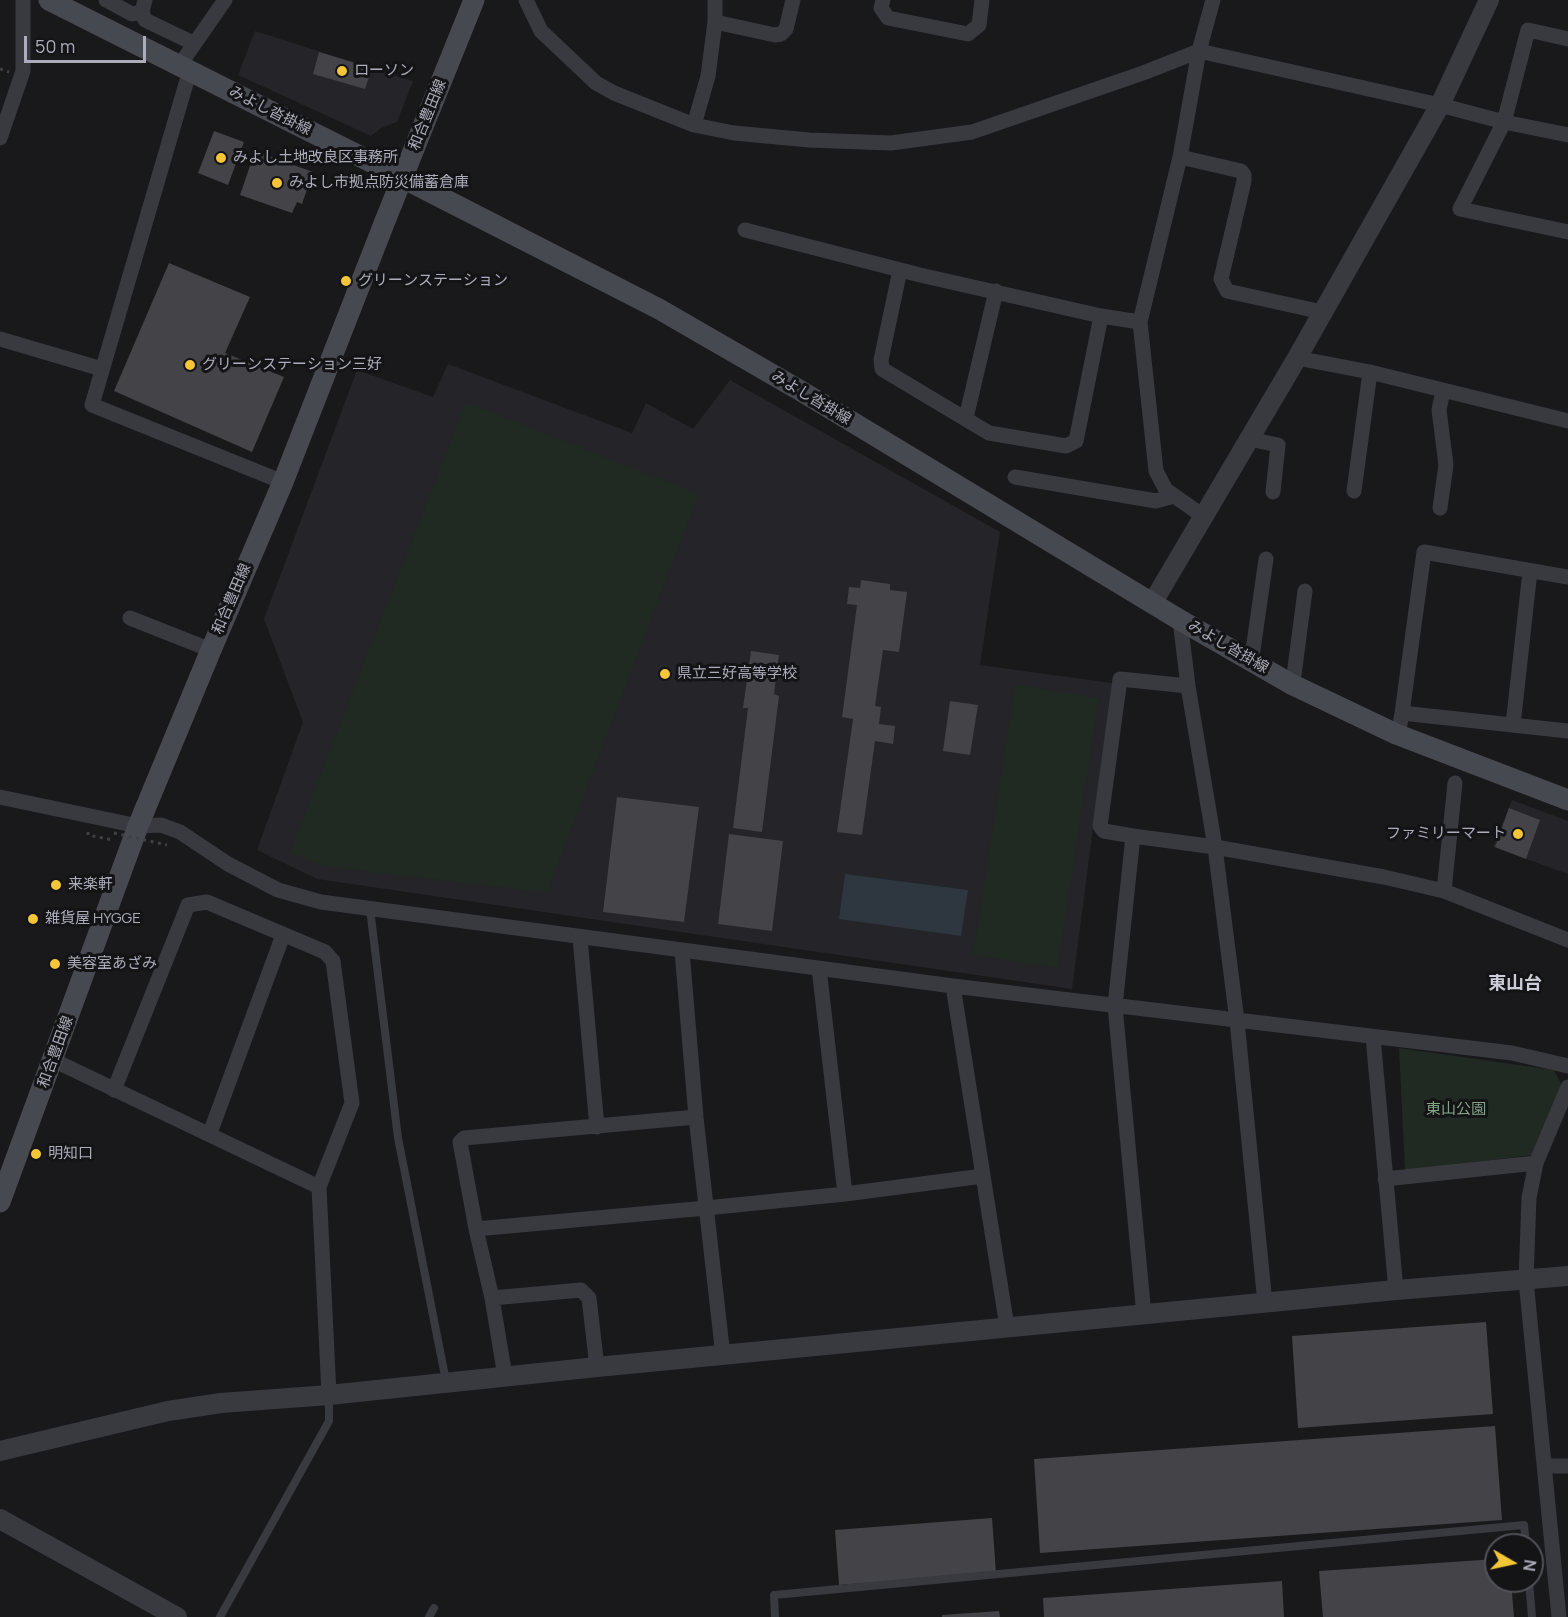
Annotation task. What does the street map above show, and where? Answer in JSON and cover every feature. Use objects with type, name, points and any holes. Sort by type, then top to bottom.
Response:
[{"type":"main road","name":"みよし沓掛線","points":[[49,0],[659,309],[801,391],[1180,620],[1291,684],[1396,734],[1568,800]]},
{"type":"main road","name":"和合豊田線","points":[[0,1202],[138,826],[283,482],[474,0]]},
{"type":"street","points":[[0,138],[23,71],[23,0]]},
{"type":"street","points":[[106,0],[132,14],[143,6],[145,20],[193,43]]},
{"type":"street","points":[[225,0],[193,43],[184,68],[92,405],[283,482]]},
{"type":"street","points":[[526,0],[541,31],[596,83],[614,93],[694,125],[734,134],[891,143],[972,132],[1143,73],[1199,51],[1568,135]]},
{"type":"street","points":[[694,125],[708,76],[715,22],[715,0]]},
{"type":"street","points":[[715,22],[776,35],[781,34],[786,29],[793,0]]},
{"type":"street","points":[[883,0],[881,8],[888,18],[968,34],[979,25],[982,0]]},
{"type":"street","points":[[1203,516],[1174,496],[1161,483],[1156,471],[1140,322],[1179,158],[1199,51],[1213,0]]},
{"type":"street","points":[[1153,602],[1297,358],[1440,105],[1489,0]]},
{"type":"street","points":[[1568,39],[1528,30],[1504,122],[1460,209],[1568,232]]},
{"type":"street","points":[[1179,158],[1241,171],[1244,175],[1221,279],[1227,291],[1322,312]]},
{"type":"street","points":[[745,230],[900,270],[1101,316],[1140,322]]},
{"type":"street","points":[[900,270],[881,360],[882,369],[989,433],[1066,446],[1076,441],[1101,316]]},
{"type":"street","points":[[966,418],[996,291]]},
{"type":"street","points":[[0,339],[102,369]]},
{"type":"street","points":[[1297,358],[1370,372],[1568,421]]},
{"type":"street","points":[[1354,491],[1370,372]]},
{"type":"street","points":[[1440,508],[1446,465],[1439,410],[1443,391]]},
{"type":"street","points":[[1249,439],[1278,446],[1273,492]]},
{"type":"street","points":[[1015,477],[1156,501],[1174,496]]},
{"type":"street","points":[[1396,734],[1402,714],[1424,552],[1568,577]]},
{"type":"street","points":[[1247,658],[1253,650],[1266,559]]},
{"type":"street","points":[[1513,724],[1530,571]]},
{"type":"street","points":[[1291,684],[1305,591]]},
{"type":"street","points":[[130,618],[211,650]]},
{"type":"street","points":[[1180,620],[1188,686],[1215,846],[1237,1021],[1265,1303]]},
{"type":"street","points":[[1188,686],[1120,679],[1100,826],[1104,831],[1215,846],[1384,877],[1444,891],[1568,940]]},
{"type":"street","points":[[1402,714],[1568,730]]},
{"type":"street","points":[[1444,891],[1455,783]]},
{"type":"street","points":[[0,797],[138,826],[161,825],[180,832],[228,864],[278,890],[321,903],[953,986],[1512,1053],[1568,1066]]},
{"type":"street","points":[[1133,836],[1115,1006],[1144,1315]]},
{"type":"street","points":[[114,1090],[188,905],[207,902],[324,952],[333,962],[352,1103],[319,1187],[329,1395]]},
{"type":"street","points":[[210,1133],[283,935]]},
{"type":"street","points":[[580,938],[597,1127]]},
{"type":"street","points":[[682,951],[696,1117],[723,1356]]},
{"type":"street","points":[[819,968],[845,1194]]},
{"type":"street","points":[[953,986],[1007,1328]]},
{"type":"street","points":[[1373,1037],[1384,1179],[1396,1290]]},
{"type":"street","points":[[53,1059],[319,1187]]},
{"type":"street","points":[[1559,1617],[1526,1280],[1529,1198],[1536,1163],[1568,1087]]},
{"type":"street","points":[[505,1376],[492,1298],[476,1229],[460,1142],[464,1138],[696,1117]]},
{"type":"street","points":[[1384,1179],[1536,1163]]},
{"type":"street","points":[[476,1229],[845,1194],[983,1176]]},
{"type":"street","points":[[0,1451],[168,1411],[221,1403],[329,1395],[1396,1290],[1568,1276]]},
{"type":"street","points":[[492,1298],[581,1290],[589,1298],[597,1367]]},
{"type":"street","points":[[1545,1466],[1568,1466]]},
{"type":"street","points":[[0,1519],[177,1617]]},
{"type":"lane","points":[[370,909],[398,1138],[446,1382]]},
{"type":"lane","points":[[220,1617],[328,1422],[329,1395]]},
{"type":"lane","points":[[775,1617],[774,1595],[1524,1525],[1525,1533]]},
{"type":"lane","points":[[1530,1593],[1532,1617]]},
{"type":"lane","points":[[429,1617],[434,1608]]},
{"type":"path","points":[[114,833],[167,845]]},
{"type":"shaded area","points":[[255,31],[413,81],[397,122],[381,128],[371,136],[238,75]]},
{"type":"shaded area","name":"県立三好高等学校","points":[[448,364],[632,433],[646,403],[693,429],[730,380],[1000,532],[980,665],[1112,683],[1072,989],[317,879],[257,850],[303,722],[264,619],[357,370],[433,397]]},
{"type":"shaded area","points":[[1512,800],[1568,821],[1568,874],[1493,847]]},
{"type":"shaded area","points":[[845,874],[968,890],[961,936],[839,919]]},
{"type":"green space","points":[[466,402],[699,494],[547,893],[323,866],[290,852]]},
{"type":"green space","points":[[1015,685],[1099,698],[1058,968],[973,955]]},
{"type":"green space","name":"東山公園","points":[[1399,1048],[1554,1070],[1562,1085],[1532,1155],[1405,1171]]},
{"type":"building","name":"ローソン","points":[[319,52],[372,68],[365,89],[313,74]]},
{"type":"building","name":"みよし土地改良区事務所","points":[[214,131],[244,142],[228,185],[198,173]]},
{"type":"building","name":"みよし市拠点防災備蓄倉庫","points":[[255,151],[313,172],[302,204],[297,202],[292,213],[240,195]]},
{"type":"building","name":"グリーンステーション三好","points":[[169,263],[250,297],[225,353],[284,377],[252,452],[114,391]]},
{"type":"building","points":[[861,580],[890,584],[890,590],[907,592],[899,652],[883,650],[875,706],[881,707],[879,724],[895,726],[893,744],[875,741],[862,835],[837,832],[853,719],[842,717],[857,605],[847,604],[849,587],[860,588]]},
{"type":"building","points":[[751,651],[779,655],[774,694],[779,696],[762,832],[733,828],[748,708],[743,708]]},
{"type":"building","points":[[950,701],[978,705],[970,755],[943,751]]},
{"type":"building","points":[[617,797],[699,807],[684,922],[603,912]]},
{"type":"building","name":"ファミリーマート","points":[[1509,808],[1540,820],[1526,859],[1495,847]]},
{"type":"building","points":[[729,834],[783,841],[772,931],[718,924]]},
{"type":"building","points":[[1486,1322],[1493,1414],[1298,1428],[1292,1336]]},
{"type":"building","points":[[1495,1426],[1502,1520],[1040,1553],[1034,1459]]},
{"type":"building","points":[[992,1518],[996,1573],[839,1585],[835,1530]]},
{"type":"building","points":[[1484,1560],[1484,1593],[1512,1593],[1514,1617],[1323,1617],[1319,1571]]},
{"type":"building","points":[[1282,1581],[1284,1617],[1044,1617],[1043,1598]]},
{"type":"building","points":[[999,1611],[1000,1617],[942,1617],[942,1615]]},
{"type":"place","name":"ローソン","points":[[342,71]]},
{"type":"place","name":"みよし土地改良区事務所","points":[[221,158]]},
{"type":"place","name":"みよし市拠点防災備蓄倉庫","points":[[277,183]]},
{"type":"place","name":"グリーンステーション","points":[[346,281]]},
{"type":"place","name":"グリーンステーション三好","points":[[190,365]]},
{"type":"place","name":"県立三好高等学校","points":[[665,674]]},
{"type":"place","name":"ファミリーマート","points":[[1518,834]]},
{"type":"place","name":"来楽軒","points":[[56,885]]},
{"type":"place","name":"雑貨屋 HYGGE","points":[[33,919]]},
{"type":"place","name":"美容室あざみ","points":[[55,964]]},
{"type":"place","name":"明知口","points":[[36,1154]]},
{"type":"district","name":"東山台","points":[[1515,984]]}]
